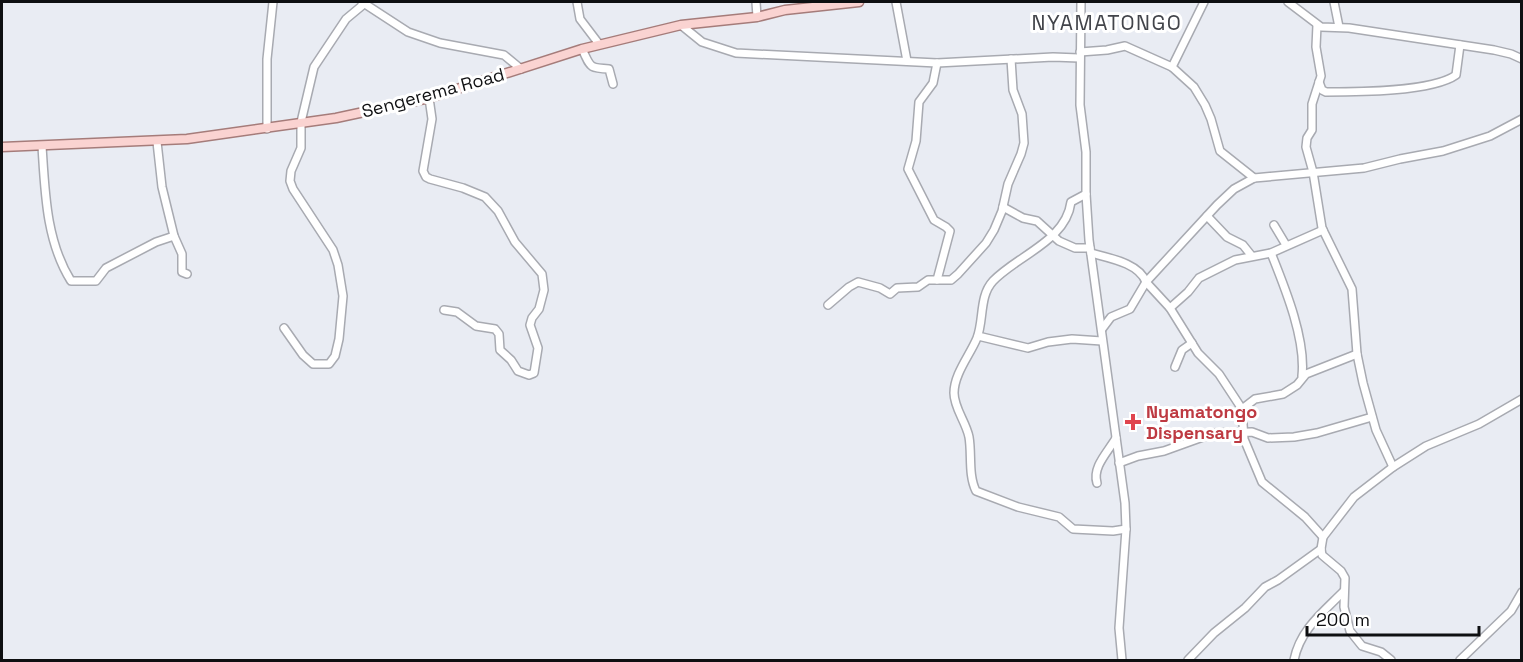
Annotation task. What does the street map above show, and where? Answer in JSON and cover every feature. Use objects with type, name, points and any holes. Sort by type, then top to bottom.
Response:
[{"type":"main road","name":"Sengerema Road","points":[[2,147],[157,142],[336,118],[429,98],[599,44],[681,25],[757,17],[785,10],[859,2]]},
{"type":"street","points":[[267,129],[267,59],[273,2]]},
{"type":"street","points":[[577,2],[580,19],[599,44]]},
{"type":"street","points":[[756,2],[757,17]]},
{"type":"street","points":[[896,2],[907,62]]},
{"type":"street","points":[[1081,2],[1080,105],[1086,152],[1090,250],[1116,435],[1126,529],[1119,628],[1122,660]]},
{"type":"street","points":[[1172,67],[1204,2]]},
{"type":"street","points":[[1288,2],[1317,25],[1325,28],[1339,27],[1494,50],[1521,59]]},
{"type":"street","points":[[1334,2],[1339,16],[1339,27]]},
{"type":"street","points":[[284,328],[303,355],[313,364],[326,365],[334,358],[339,339],[343,299],[339,265],[328,241],[297,197],[290,181],[291,171],[301,148],[301,122],[311,76],[317,62],[346,19],[363,3],[408,32],[440,43],[504,55],[521,69]]},
{"type":"street","points":[[681,25],[702,42],[736,53],[907,62],[937,63],[1053,57],[1080,55],[1125,46],[1172,67],[1194,87],[1211,119],[1220,151],[1254,178]]},
{"type":"street","points":[[1317,25],[1316,47],[1321,76],[1312,104],[1312,130],[1306,138],[1306,143],[1323,230],[1352,289],[1358,354],[1372,417],[1393,467]]},
{"type":"street","points":[[1319,82],[1322,90],[1326,92],[1390,91],[1432,84],[1456,75],[1460,45]]},
{"type":"street","points":[[582,49],[594,69],[611,70],[613,84]]},
{"type":"street","points":[[828,305],[858,282],[880,288],[890,294],[897,288],[918,287],[925,280],[947,281],[958,274],[989,238],[1003,207],[1008,184],[1024,143],[1022,114],[1013,90],[1011,59]]},
{"type":"street","points":[[937,63],[933,82],[919,102],[916,141],[908,169],[934,220],[950,231],[937,280]]},
{"type":"street","points":[[429,98],[432,119],[424,175],[486,197],[498,211],[515,242],[542,274],[544,290],[539,309],[530,323],[538,348],[534,373],[529,375],[518,371],[511,360],[500,350],[499,334],[495,329],[473,325],[457,312],[444,310]]},
{"type":"street","points":[[1101,330],[1111,317],[1130,309],[1146,282],[1234,189],[1254,178],[1364,168],[1453,149],[1490,136],[1521,119]]},
{"type":"street","points":[[157,142],[162,187],[174,236],[182,254],[182,272],[187,274]]},
{"type":"street","points":[[42,146],[47,214],[60,262],[70,281],[96,281],[106,268],[156,242],[174,236]]},
{"type":"street","points":[[1086,194],[1071,202],[1069,215],[1060,229],[1005,270],[988,288],[978,336],[960,373],[954,393],[969,436],[975,490],[1018,507],[1059,517],[1073,529],[1113,531],[1126,529]]},
{"type":"street","points":[[1003,207],[1023,218],[1037,221],[1052,236],[1075,248],[1090,250],[1140,272],[1170,308],[1198,353],[1219,374],[1242,409],[1244,439],[1262,482],[1305,517],[1323,537]]},
{"type":"street","points":[[1207,216],[1227,237],[1243,245],[1251,255]]},
{"type":"street","points":[[1274,225],[1286,245]]},
{"type":"street","points":[[1170,308],[1188,292],[1199,278],[1235,260],[1251,255],[1271,253],[1323,230]]},
{"type":"street","points":[[1242,409],[1255,399],[1282,394],[1297,384],[1302,376],[1303,359],[1294,318],[1271,253]]},
{"type":"street","points":[[978,336],[1028,348],[1071,339],[1101,341]]},
{"type":"street","points":[[1175,367],[1182,350],[1192,343]]},
{"type":"street","points":[[1302,376],[1358,354]]},
{"type":"street","points":[[1391,660],[1382,652],[1362,646],[1350,631],[1344,607],[1345,578],[1329,562],[1321,549],[1323,537],[1354,497],[1393,467],[1426,446],[1479,424],[1521,399]]},
{"type":"street","points":[[1119,463],[1134,457],[1164,451],[1209,434],[1253,432],[1268,438],[1294,437],[1317,433],[1372,417]]},
{"type":"street","points":[[1097,483],[1096,470],[1116,435]]},
{"type":"street","points":[[1188,660],[1265,587],[1321,549]]},
{"type":"street","points":[[1294,660],[1296,648],[1308,626],[1343,592]]},
{"type":"street","points":[[1460,660],[1511,611],[1521,592]]},
{"type":"place","name":"Nyamatongo Dispensary","points":[[1133,422]]},
{"type":"district","name":"NYAMATONGO","points":[[1107,23]]}]
